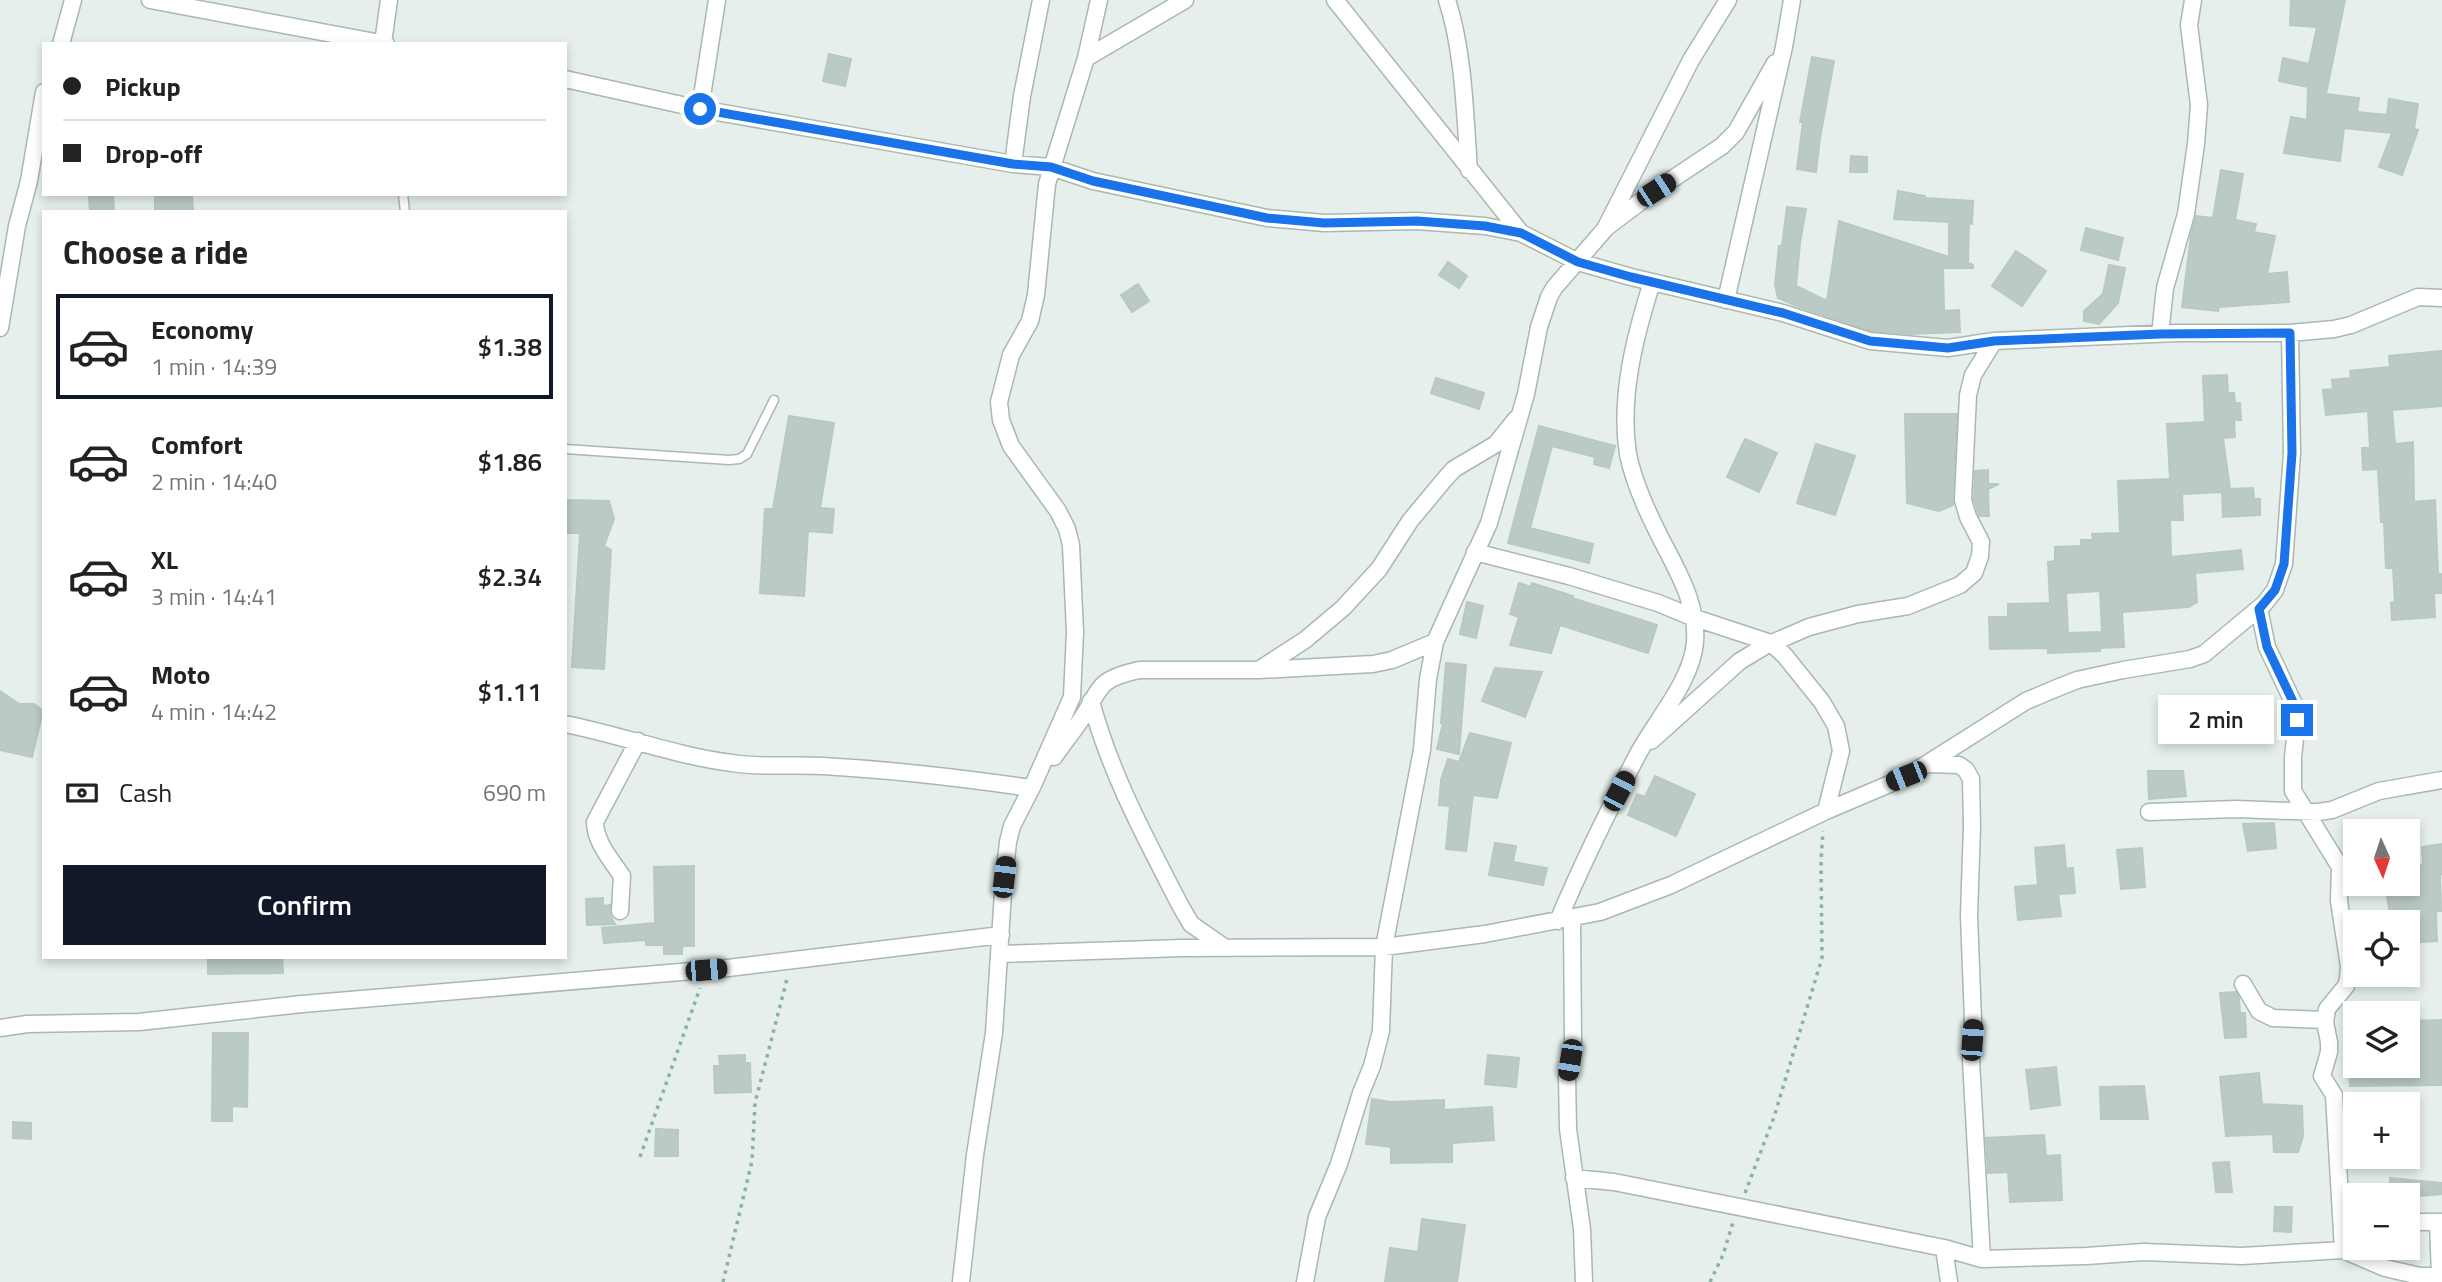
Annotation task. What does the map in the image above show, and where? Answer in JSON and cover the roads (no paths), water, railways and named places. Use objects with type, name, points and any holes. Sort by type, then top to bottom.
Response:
[{"type":"street","points":[[150,0],[373,42]]},
{"type":"street","points":[[384,42],[390,0]]},
{"type":"street","points":[[700,109],[717,0]]},
{"type":"street","points":[[1013,164],[1022,96],[1041,0]]},
{"type":"street","points":[[961,1282],[975,1155],[994,1033],[1008,842],[1012,826],[1072,697],[1075,632],[1072,545],[1058,511],[1011,446],[1001,420],[999,402],[1011,355],[1030,321],[1036,295],[1044,197],[1086,58],[1099,0]]},
{"type":"street","points":[[1086,58],[1185,0]]},
{"type":"street","points":[[1335,0],[1521,233]]},
{"type":"street","points":[[1447,0],[1461,81],[1469,170]]},
{"type":"street","points":[[1305,1282],[1317,1217],[1339,1164],[1381,1031],[1384,947],[1422,750],[1428,679],[1435,642],[1489,523],[1521,411],[1539,327],[1549,297],[1605,229],[1690,60],[1728,0]]},
{"type":"street","points":[[1727,300],[1793,0]]},
{"type":"street","points":[[2160,334],[2165,288],[2186,214],[2196,144],[2199,105],[2189,25],[2193,0]]},
{"type":"street","points":[[62,42],[76,1]]},
{"type":"street","points":[[1605,229],[1656,190],[1722,146],[1736,132],[1784,47]]},
{"type":"street","points":[[567,79],[700,109],[1013,164],[1051,167],[1093,181],[1267,218],[1324,223],[1417,221],[1485,226],[1521,233],[1578,262],[1783,313],[1870,341],[1948,348],[1994,341],[2160,334],[2290,333],[2351,325],[2417,297],[2442,298]]},
{"type":"street","points":[[0,328],[42,104]]},
{"type":"street","points":[[1584,1282],[1582,1229],[1568,1129],[1567,1077],[1573,1042],[1565,920],[1600,825],[1637,755],[1686,674],[1693,656],[1695,639],[1688,596],[1657,531],[1629,456],[1626,429],[1630,362],[1653,282]]},
{"type":"street","points":[[1000,954],[1224,947],[1384,947],[1434,942],[1600,912],[1671,885],[1906,776],[2026,701],[2077,680],[2204,654],[2259,609],[2275,590],[2284,564],[2292,453],[2290,333]]},
{"type":"street","points":[[1637,755],[1678,714],[1740,661],[1771,643],[1809,627],[1858,614],[1908,606],[1960,585],[1974,573],[1980,556],[1981,542],[1968,517],[1963,500],[1968,395],[1973,375],[1994,341]]},
{"type":"street","points":[[1259,670],[1305,640],[1343,608],[1379,569],[1410,521],[1444,480],[1454,469],[1496,444],[1521,411]]},
{"type":"street","points":[[1475,552],[1658,603],[1771,643],[1822,702],[1836,726],[1841,751],[1826,811]]},
{"type":"street","points":[[2259,609],[2267,647],[2295,706],[2297,720],[2292,757],[2293,791],[2340,867],[2339,901],[2348,978],[2346,985],[2327,1009],[2325,1020],[2329,1052],[2322,1076],[2334,1095],[2344,1183]]},
{"type":"street","points":[[1032,786],[1081,719],[1097,689],[1122,674],[1139,670],[1259,670],[1373,664],[1391,660],[1435,642]]},
{"type":"street","points":[[1091,701],[1098,728],[1119,782],[1180,905],[1191,924],[1224,947]]},
{"type":"street","points":[[567,724],[738,764],[822,766],[960,777],[1032,786]]},
{"type":"street","points":[[620,911],[622,876],[610,861],[596,832],[595,822],[638,741]]},
{"type":"street","points":[[1926,764],[1959,765],[1971,779],[1971,1060],[1982,1259]]},
{"type":"street","points":[[2149,812],[2332,810],[2379,791],[2442,780]]},
{"type":"street","points":[[0,1028],[27,1024],[139,1022],[302,1004],[706,970],[1001,935]]},
{"type":"street","points":[[2243,984],[2259,1011],[2273,1018],[2325,1020]]},
{"type":"street","points":[[1574,1178],[1614,1182],[1944,1248],[1982,1259],[2144,1252],[2242,1256],[2343,1250]]},
{"type":"street","points":[[2366,1260],[2385,1268],[2420,1276],[2441,1276],[2440,1222],[2420,1222]]},
{"type":"street","points":[[1944,1248],[1949,1282]]},
{"type":"lane","points":[[567,449],[739,459],[747,454],[774,400]]}]
